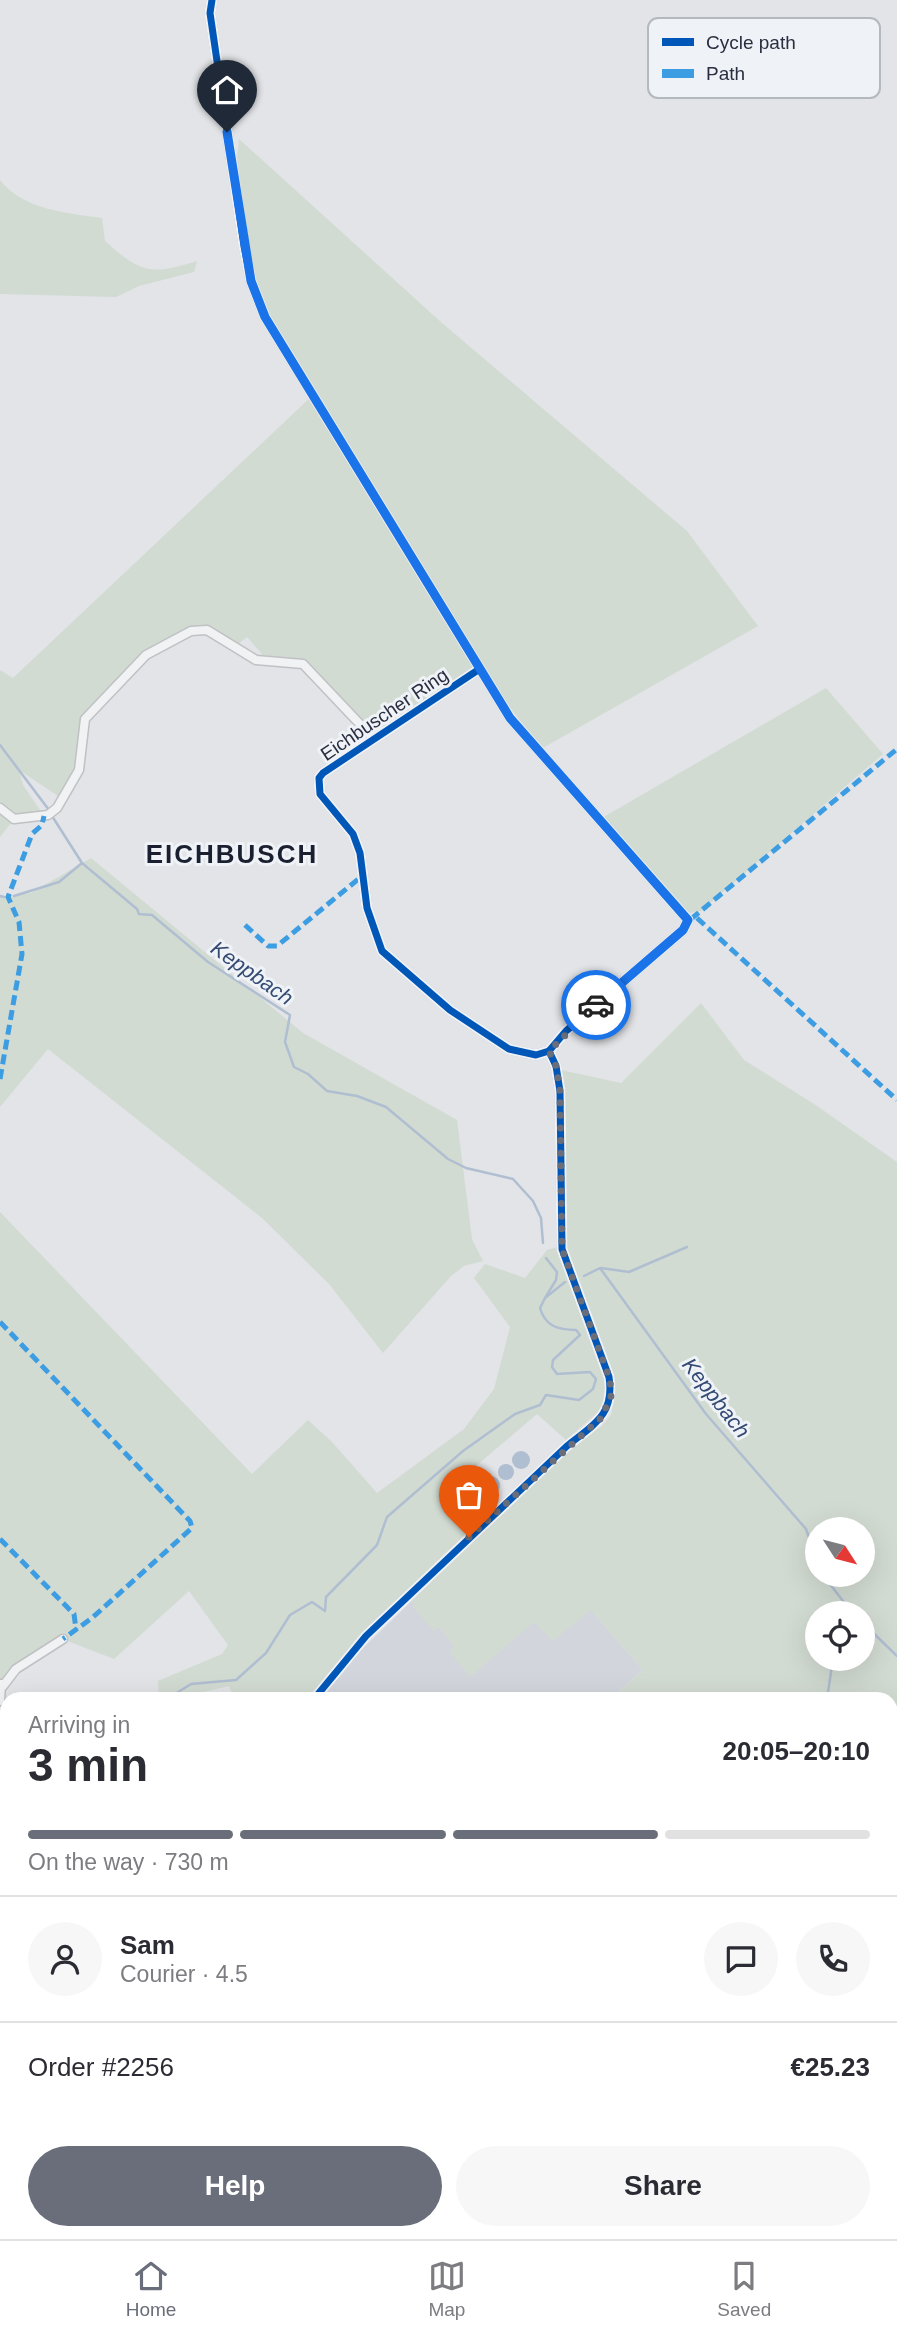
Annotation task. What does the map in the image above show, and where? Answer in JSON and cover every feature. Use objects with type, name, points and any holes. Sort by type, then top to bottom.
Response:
[{"type":"street","points":[[212,0],[210,13],[244,246],[251,281],[265,317],[388,515],[478,670],[510,718],[688,920],[683,930],[566,1031],[549,1051],[556,1066],[560,1091],[562,1249],[609,1377],[612,1394],[608,1408],[601,1418],[567,1446],[366,1636],[320,1692]]},
{"type":"street","name":"Eichbuscher Ring","points":[[0,808],[14,819],[48,815],[57,808],[79,770],[85,719],[146,655],[191,631],[207,631],[256,660],[303,664],[374,739]]},
{"type":"street","name":"Eichbuscher Ring","points":[[478,670],[323,773],[319,778],[320,794],[353,834],[360,853],[367,908],[382,951],[450,1010],[509,1049],[536,1055],[549,1051]]},
{"type":"street","points":[[1,1684],[16,1669],[62,1639]]},
{"type":"shaded area","points":[[239,139],[442,323],[687,531],[758,626],[541,749],[484,672],[374,739],[303,664],[256,660],[262,654],[247,637],[233,648],[207,631],[191,631],[146,655],[85,719],[79,770],[64,800],[19,770],[23,785],[44,816],[14,819],[0,837],[0,670],[13,678],[313,395],[270,327],[249,276],[238,206]]},
{"type":"shaded area","points":[[0,180],[21,198],[33,204],[61,212],[102,218],[105,241],[138,266],[158,270],[197,261],[194,272],[139,286],[116,297],[0,294]]},
{"type":"shaded area","points":[[826,688],[883,754],[701,911],[690,913],[681,907],[602,818]]},
{"type":"shaded area","points":[[91,858],[303,1033],[457,1120],[472,1239],[483,1261],[464,1266],[451,1276],[383,1353],[329,1284],[262,1218],[48,1049],[0,1107],[0,897],[31,893]]},
{"type":"shaded area","points":[[701,1003],[744,1060],[814,1104],[897,1162],[897,1692],[618,1692],[643,1670],[591,1610],[553,1641],[534,1622],[470,1677],[449,1651],[454,1646],[439,1626],[434,1631],[413,1607],[413,1600],[560,1454],[602,1426],[611,1415],[614,1398],[566,1440],[537,1414],[456,1483],[485,1516],[355,1643],[313,1692],[231,1692],[229,1686],[203,1692],[159,1692],[158,1681],[222,1654],[228,1645],[189,1591],[114,1659],[62,1639],[16,1669],[3,1686],[0,1682],[0,1212],[252,1474],[308,1420],[332,1442],[377,1493],[464,1429],[494,1389],[510,1327],[474,1278],[485,1264],[525,1278],[547,1250],[567,1244],[562,1212],[566,1158],[561,1070],[621,1083]]},
{"type":"shaded area","points":[[413,1600],[414,1607],[434,1630],[439,1626],[455,1647],[449,1651],[535,1622],[591,1610],[643,1670],[618,1692],[326,1692],[356,1655]]},
{"type":"water","points":[[521,1451],[527,1454],[530,1460],[527,1466],[521,1469],[515,1466],[512,1460],[515,1454]]},
{"type":"water","points":[[506,1464],[512,1466],[512,1478],[506,1480],[500,1478],[498,1472],[500,1466]]},
{"type":"water","points":[[491,1476],[497,1479],[500,1485],[497,1491],[491,1494],[485,1491],[482,1485],[485,1479]]},
{"type":"waterway","name":"Keppbach","points":[[0,745],[49,810]]},
{"type":"waterway","name":"Keppbach","points":[[52,816],[82,863],[137,909],[139,914],[152,915],[208,962],[290,1015],[285,1042],[294,1067],[308,1074],[327,1091],[357,1096],[386,1107],[448,1159],[466,1168],[513,1179],[533,1201],[541,1218],[543,1243]]},
{"type":"waterway","points":[[14,896],[59,882],[82,863]]},
{"type":"waterway","points":[[0,896],[4,897]]},
{"type":"waterway","points":[[601,1268],[629,1272],[687,1247]]},
{"type":"waterway","name":"Keppbach","points":[[546,1258],[557,1272],[556,1280],[545,1298],[565,1282]]},
{"type":"waterway","name":"Keppbach","points":[[584,1276],[600,1268],[706,1414],[805,1528]]},
{"type":"waterway","points":[[178,1692],[191,1684],[236,1680],[266,1653],[290,1615],[312,1602],[325,1611],[326,1597],[377,1545],[387,1517],[463,1451],[515,1414],[540,1405],[546,1395],[579,1400],[593,1389],[596,1379],[590,1372],[557,1374],[552,1367],[553,1360],[580,1335],[576,1330],[558,1328],[545,1319],[540,1308],[545,1298]]},
{"type":"waterway","name":"Keppbach","points":[[832,1587],[843,1601]]},
{"type":"waterway","name":"Keppbach","points":[[875,1635],[897,1656]]},
{"type":"waterway","points":[[828,1692],[831,1671]]},
{"type":"marked path","points":[[691,919],[897,749]]},
{"type":"marked path","points":[[0,1079],[22,954],[19,922],[8,897],[32,834],[42,825],[44,816]]},
{"type":"marked path","points":[[245,925],[268,946],[277,946],[362,876]]},
{"type":"marked path","points":[[697,918],[897,1100]]},
{"type":"marked path","points":[[0,1322],[190,1521],[192,1528],[92,1618],[63,1639]]},
{"type":"marked path","points":[[0,1539],[74,1614],[76,1629]]},
{"type":"cycle path","points":[[212,0],[210,13],[244,246],[251,281],[265,317],[510,718],[688,920],[683,930],[566,1031],[549,1051],[536,1055],[509,1049],[450,1010],[382,951],[367,908],[360,853],[353,834],[320,794],[319,778],[323,773],[478,670]]},
{"type":"cycle path","points":[[320,1692],[366,1636],[567,1446],[593,1425],[609,1401],[609,1377],[562,1249],[560,1091],[556,1066],[549,1051]]},
{"type":"way so far","points":[[469,1537],[601,1418],[608,1408],[612,1394],[609,1377],[562,1249],[559,1216],[562,1156],[560,1091],[556,1066],[549,1051],[566,1031],[596,1005]]},
{"type":"district","name":"EICHBUSCH","points":[[232,854]]},
{"type":"route","points":[[227,132],[251,281],[265,317],[388,515],[478,670],[510,718],[688,920],[683,930],[596,1005]]}]
